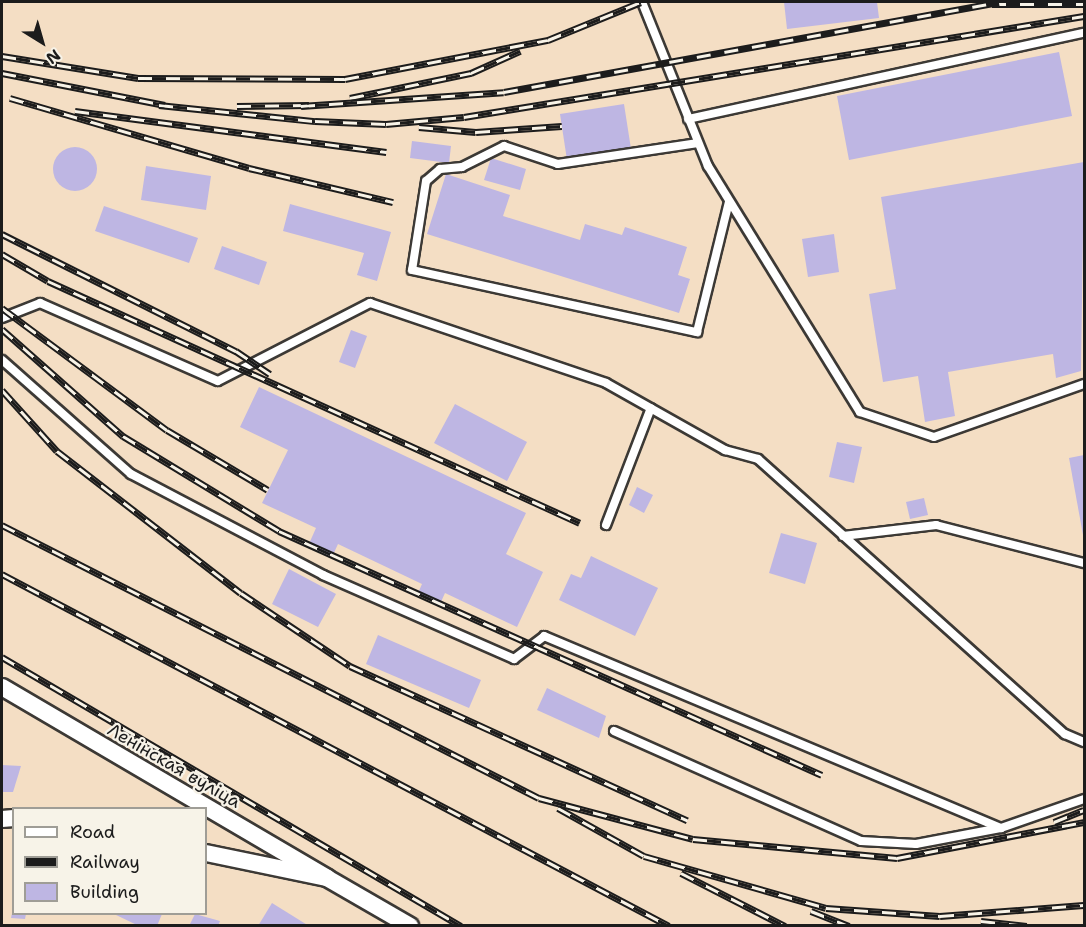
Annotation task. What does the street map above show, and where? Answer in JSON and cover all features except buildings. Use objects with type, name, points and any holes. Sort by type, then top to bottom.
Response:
[{"type":"street","name":"Ленінская вуліца","points":[[2,687],[206,807]]},
{"type":"street","name":"Ленінская вуліца","points":[[207,807],[410,926]]},
{"type":"street","points":[[207,853],[327,878]]},
{"type":"lane","points":[[642,2],[698,143],[729,202],[860,412],[934,436],[1084,384]]},
{"type":"lane","points":[[688,119],[1084,33]]},
{"type":"lane","points":[[698,143],[558,164],[504,146],[462,167],[440,169],[426,181],[412,270],[697,332],[729,202]]},
{"type":"lane","points":[[2,318],[40,303],[218,381],[370,303],[606,383],[725,450],[758,459],[1065,734],[1084,742]]},
{"type":"lane","points":[[2,360],[131,474],[323,575],[514,659],[544,636],[1001,828]]},
{"type":"lane","points":[[606,525],[651,408]]},
{"type":"lane","points":[[843,536],[936,525],[1084,563]]},
{"type":"lane","points":[[614,731],[861,841],[916,844],[1001,828],[1084,799]]},
{"type":"railway","points":[[2,56],[138,78],[345,79],[548,40],[641,2]]},
{"type":"railway","points":[[301,106],[504,92],[999,2]]},
{"type":"railway","points":[[992,4],[1084,4]]},
{"type":"railway","points":[[159,105],[315,121],[386,124],[464,117],[1084,16]]},
{"type":"railway","points":[[350,98],[471,73],[520,51]]},
{"type":"railway","points":[[2,73],[165,105]]},
{"type":"railway","points":[[10,98],[249,168],[393,202]]},
{"type":"railway","points":[[237,106],[309,105]]},
{"type":"railway","points":[[75,111],[386,152]]},
{"type":"railway","points":[[419,127],[476,132],[562,126]]},
{"type":"railway","points":[[2,234],[236,351],[270,374]]},
{"type":"railway","points":[[2,254],[48,281],[580,523]]},
{"type":"railway","points":[[2,308],[167,430],[268,490]]},
{"type":"railway","points":[[2,329],[123,436],[279,531],[822,775]]},
{"type":"railway","points":[[2,390],[57,451],[241,593],[350,666],[687,820]]},
{"type":"railway","points":[[2,525],[539,798],[693,839],[897,858],[1084,822]]},
{"type":"railway","points":[[2,574],[669,926]]},
{"type":"railway","points":[[2,657],[461,926]]},
{"type":"railway","points":[[558,808],[644,856],[826,908],[940,916],[1084,905]]},
{"type":"railway","points":[[1054,822],[1084,810]]},
{"type":"railway","points":[[681,873],[785,926]]},
{"type":"railway","points":[[811,911],[849,926]]},
{"type":"railway","points":[[981,921],[1027,926]]}]
